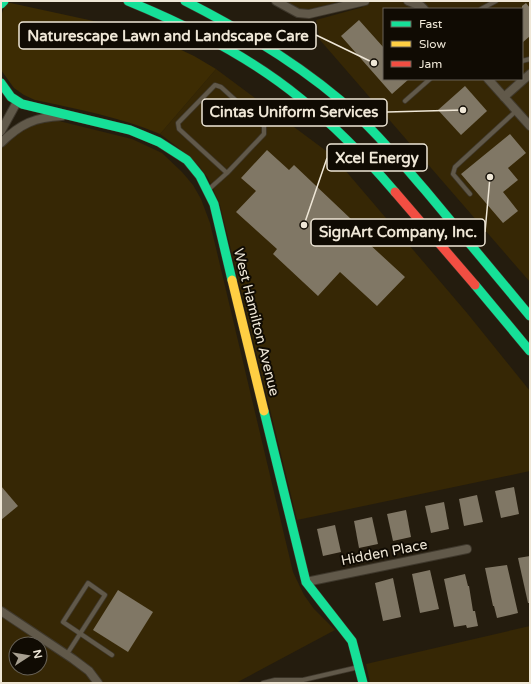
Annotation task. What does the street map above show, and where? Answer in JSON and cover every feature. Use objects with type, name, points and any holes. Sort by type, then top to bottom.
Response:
[{"type":"main road","points":[[1,4],[4,1]]},
{"type":"main road","points":[[128,1],[184,25],[246,59],[281,82],[315,110],[348,139],[377,171],[530,351]]},
{"type":"main road","points":[[185,1],[239,28],[267,45],[317,81],[359,118],[392,151],[530,316]]},
{"type":"main road","points":[[1,83],[11,97],[17,102]]},
{"type":"main road","name":"West Hamilton Avenue","points":[[17,102],[141,134],[178,153],[199,174],[214,204],[306,582],[352,641],[363,683]]},
{"type":"street","points":[[276,1],[298,13],[309,14],[365,1]]},
{"type":"street","points":[[408,1],[423,8]]},
{"type":"street","points":[[504,97],[530,74]]},
{"type":"street","points":[[489,80],[530,126]]},
{"type":"street","points":[[1,131],[17,102]]},
{"type":"street","points":[[1,143],[18,128],[31,121],[52,117],[69,116]]},
{"type":"street","name":"Hidden Place","points":[[306,582],[467,549]]},
{"type":"street","points":[[1,611],[67,654],[89,671],[98,683]]},
{"type":"lane","points":[[483,8],[496,1]]},
{"type":"lane","points":[[405,101],[429,80]]},
{"type":"lane","points":[[207,191],[227,173],[264,134],[264,126],[221,87],[215,85],[178,123],[180,129],[227,173]]},
{"type":"lane","points":[[470,194],[453,174],[455,166],[517,111]]},
{"type":"lane","points":[[67,654],[81,634],[106,595],[88,583],[63,622],[81,634],[112,655]]},
{"type":"lane","points":[[263,683],[275,680],[304,682],[359,666]]},
{"type":"shaded area","points":[[286,1],[341,1],[313,9],[299,9]]},
{"type":"shaded area","points":[[362,1],[530,1],[530,282],[320,40],[316,20],[363,7]]},
{"type":"shaded area","points":[[6,2],[112,25],[158,39],[194,56],[216,69],[160,134],[114,118],[35,100],[14,88],[1,70],[1,16]]},
{"type":"shaded area","points":[[216,69],[333,156],[467,313],[530,391],[530,471],[297,520],[220,205],[208,178],[199,166],[160,134]]},
{"type":"shaded area","points":[[55,120],[132,139],[162,153],[182,172],[193,185],[201,199],[210,223],[293,572],[304,595],[314,609],[335,630],[236,683],[1,683],[1,149],[9,138],[19,129],[43,121]]},
{"type":"shaded area","points":[[530,626],[530,683],[370,683],[366,664]]},
{"type":"building","points":[[526,3],[530,8],[530,36],[523,42],[523,8],[522,6]]},
{"type":"building","points":[[359,20],[383,47],[383,80],[408,80],[392,94],[341,36]]},
{"type":"building","points":[[465,86],[487,111],[461,135],[438,110]]},
{"type":"building","points":[[510,134],[526,153],[508,168],[518,180],[503,192],[518,211],[503,223],[461,174]]},
{"type":"building","points":[[267,150],[289,170],[294,165],[371,238],[367,242],[405,277],[377,306],[340,272],[318,296],[273,254],[277,249],[236,212],[256,191],[241,178]]},
{"type":"building","points":[[1,486],[18,506],[1,520]]},
{"type":"building","points":[[514,487],[519,514],[501,518],[495,491]]},
{"type":"building","points":[[477,495],[483,522],[464,526],[459,499]]},
{"type":"building","points":[[444,502],[449,529],[431,533],[425,506]]},
{"type":"building","points":[[406,510],[411,537],[393,541],[387,514]]},
{"type":"building","points":[[372,517],[378,544],[359,548],[354,521]]},
{"type":"building","points":[[335,525],[341,552],[323,556],[317,529]]},
{"type":"building","points":[[530,556],[530,603],[528,603],[518,558]]},
{"type":"building","points":[[507,565],[518,613],[497,618],[485,568]]},
{"type":"building","points":[[430,570],[439,609],[420,613],[412,574]]},
{"type":"building","points":[[465,574],[469,586],[473,611],[475,611],[478,626],[467,628],[466,625],[454,627],[444,579]]},
{"type":"building","points":[[393,578],[401,617],[383,621],[375,583]]},
{"type":"building","points":[[118,590],[153,612],[128,652],[93,630]]},
{"type":"traffic: fast","points":[[1,4],[4,1]]},
{"type":"traffic: fast","points":[[128,1],[218,43],[239,55],[280,83],[338,131],[395,192]]},
{"type":"traffic: fast","points":[[185,1],[246,34],[285,58],[322,85],[352,110],[374,132],[425,190],[530,316]]},
{"type":"traffic: fast","points":[[1,83],[11,97],[22,104],[130,130],[159,142],[187,160],[200,176],[214,204],[232,280]]},
{"type":"traffic: fast","points":[[475,285],[530,351]]},
{"type":"traffic: fast","points":[[264,411],[306,582],[352,641],[363,683]]},
{"type":"traffic: slow","points":[[232,280],[264,411]]},
{"type":"traffic: jam","points":[[395,192],[475,285]]},
{"type":"place","name":"Naturescape Lawn and Landscape Care","points":[[374,63]]},
{"type":"place","name":"Cintas Uniform Services","points":[[463,110]]},
{"type":"place","name":"SignArt Company, Inc.","points":[[490,177]]},
{"type":"place","name":"Xcel Energy","points":[[304,225]]}]
